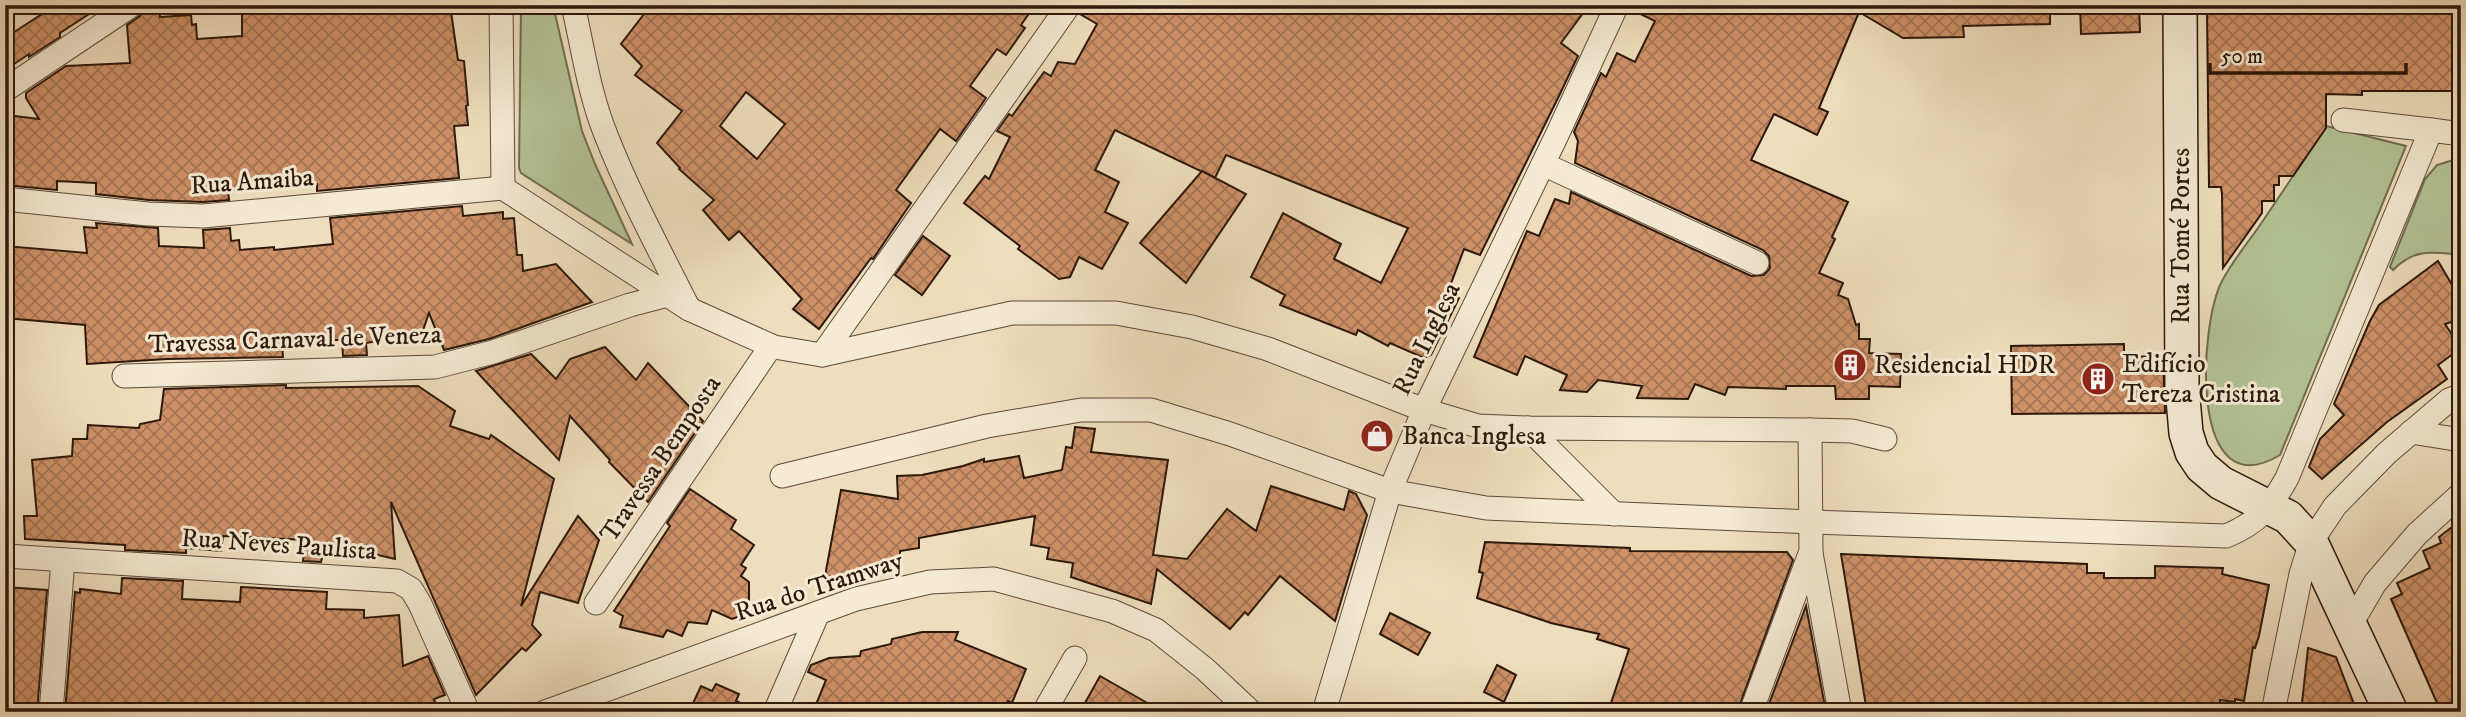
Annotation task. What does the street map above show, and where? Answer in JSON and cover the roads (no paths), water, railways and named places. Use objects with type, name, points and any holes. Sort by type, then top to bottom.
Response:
[{"type":"main road","name":"Rua Tomé Portes","points":[[2180,5],[2182,387],[2186,433],[2192,452],[2203,467],[2221,483],[2288,517],[2311,542],[2390,712]]},
{"type":"street","points":[[5,90],[132,5]]},
{"type":"street","points":[[501,5],[503,187],[689,309],[771,345],[822,355],[1012,313],[1116,313],[1192,327],[1268,349],[1424,410],[1478,426],[1852,431],[1885,439]]},
{"type":"street","points":[[573,5],[594,99],[605,134],[689,309]]},
{"type":"street","points":[[822,355],[1069,5]]},
{"type":"street","name":"Rua Inglesa","points":[[1324,712],[1390,491],[1424,410],[1617,5]]},
{"type":"street","points":[[2343,120],[2461,134]]},
{"type":"street","points":[[782,476],[1000,424],[1081,410],[1151,410],[1230,434],[1390,491],[1486,508],[2226,536],[2244,529],[2270,507],[2287,478],[2431,130]]},
{"type":"street","points":[[1543,164],[1757,263]]},
{"type":"street","name":"Rua Amaiba","points":[[5,199],[148,214],[203,216],[503,187]]},
{"type":"street","name":"Travessa Carnaval de Veneza","points":[[124,376],[435,367],[493,352],[630,305],[668,295]]},
{"type":"street","name":"Travessa Bemposta","points":[[596,603],[771,345]]},
{"type":"street","points":[[2273,712],[2301,574],[2311,542],[2334,506],[2387,453],[2449,400],[2461,395]]},
{"type":"street","points":[[1528,428],[1614,514]]},
{"type":"street","points":[[1810,430],[1811,551],[1840,712]]},
{"type":"street","points":[[2411,432],[2461,440]]},
{"type":"street","points":[[2351,624],[2375,583],[2417,534],[2461,494]]},
{"type":"street","points":[[1751,712],[1811,551]]},
{"type":"street","name":"Rua Neves Paulista","points":[[5,556],[382,580],[404,584],[421,604],[468,712]]},
{"type":"street","points":[[51,712],[63,559]]},
{"type":"street","name":"Rua do Tramway","points":[[545,712],[856,599],[930,582],[994,579],[1112,611],[1156,630],[1205,668],[1251,712]]},
{"type":"street","points":[[775,712],[818,613]]},
{"type":"street","points":[[1044,712],[1075,657]]},
{"type":"place","name":"Residencial HDR","points":[[1850,365]]},
{"type":"place","name":"Edifício Tereza Cristina","points":[[2098,379]]},
{"type":"place","name":"Banca Inglesa","points":[[1377,436]]}]
